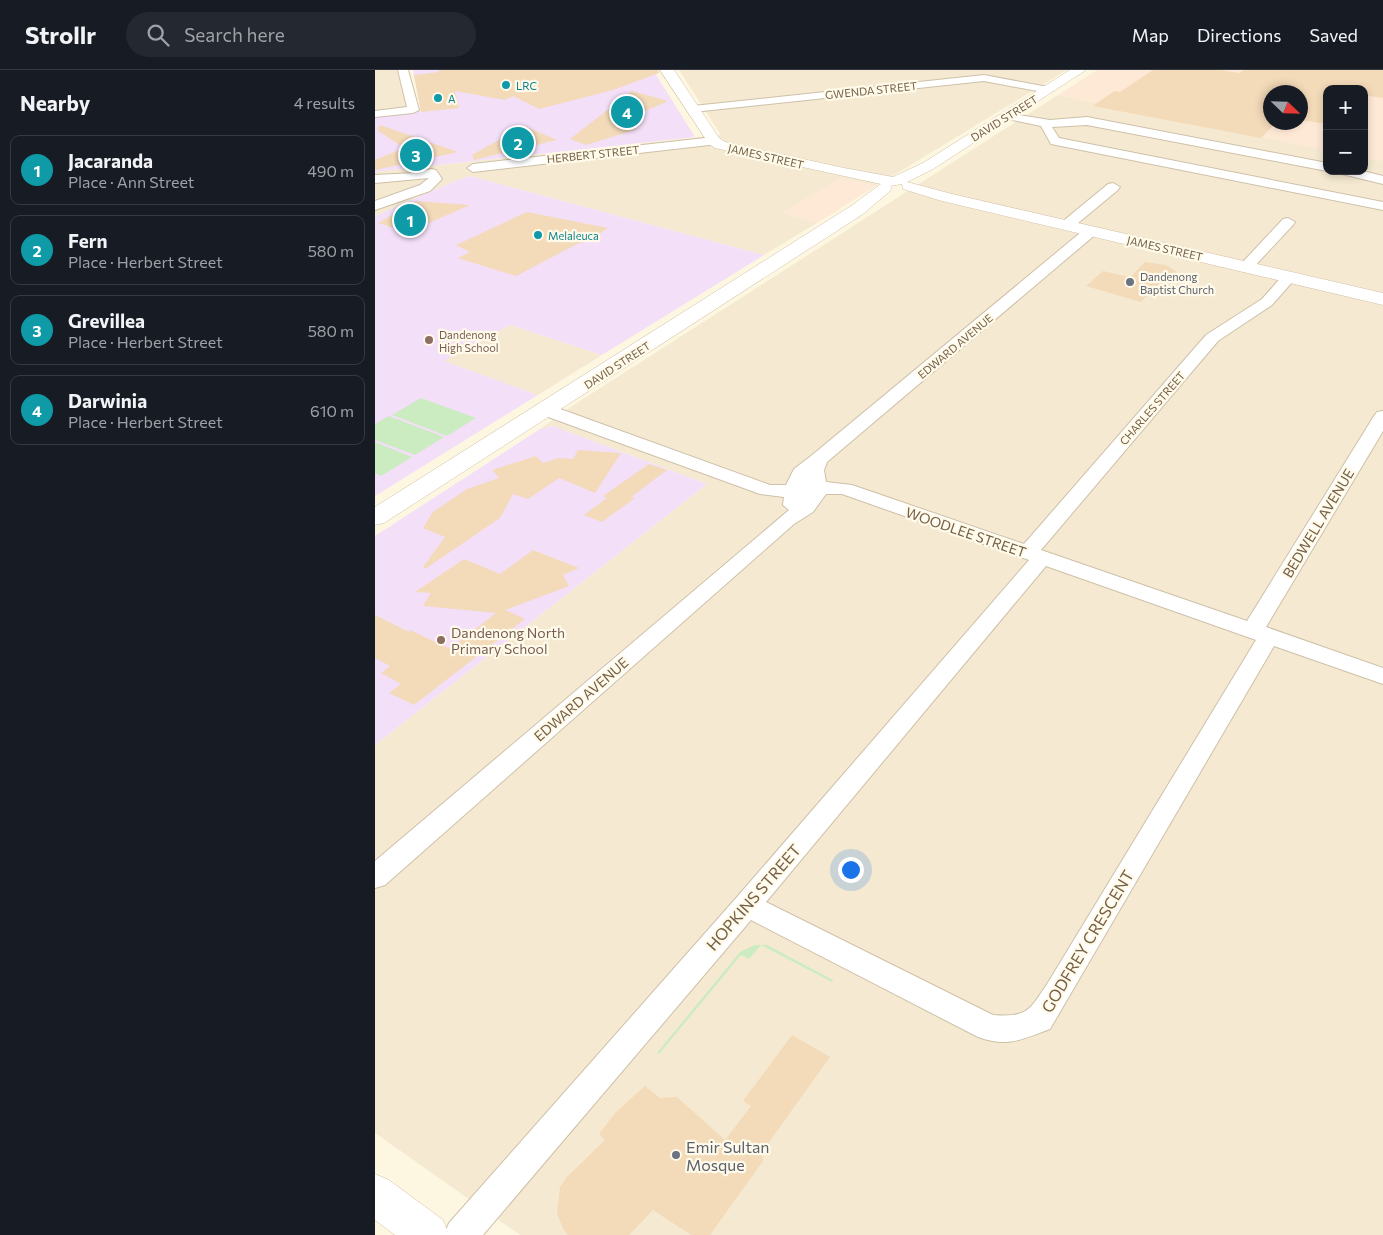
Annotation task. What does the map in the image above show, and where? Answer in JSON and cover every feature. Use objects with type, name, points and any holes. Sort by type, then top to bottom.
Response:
[{"type":"main road","name":"JAMES STREET","points":[[667,70],[714,141],[720,145],[1383,299]]},
{"type":"main road","name":"DAVID STREET","points":[[375,518],[857,210],[896,186],[917,179],[928,166],[1079,70]]},
{"type":"main road","points":[[375,1194],[428,1235]]},
{"type":"street","points":[[375,114],[413,110],[403,70]]},
{"type":"street","name":"GWENDA STREET","points":[[693,109],[983,78],[1048,90]]},
{"type":"street","points":[[1005,117],[1048,126],[1083,121],[1323,166]]},
{"type":"street","points":[[1048,126],[1055,141],[1383,206]]},
{"type":"street","name":"HERBERT STREET","points":[[473,168],[714,141]]},
{"type":"street","points":[[1189,167],[1214,146]]},
{"type":"street","points":[[1241,178],[1265,156]]},
{"type":"street","points":[[375,179],[413,173],[431,173]]},
{"type":"street","points":[[375,179],[416,177],[431,173]]},
{"type":"street","points":[[375,206],[430,185],[436,179],[431,173]]},
{"type":"street","points":[[1363,175],[1383,180]]},
{"type":"street","points":[[399,196],[418,184],[419,180],[416,177]]},
{"type":"street","points":[[1067,225],[1113,187]]},
{"type":"street","points":[[1246,267],[1288,222]]},
{"type":"street","name":"EDWARD AVENUE","points":[[787,520],[798,474],[818,460],[1091,231]]},
{"type":"street","name":"CHARLES STREET","points":[[1035,555],[1213,338],[1267,302],[1289,277]]},
{"type":"street","name":"WOODLEE STREET","points":[[546,410],[767,490],[845,489],[1383,676]]},
{"type":"street","name":"BEDWELL AVENUE","points":[[1261,633],[1383,416]]},
{"type":"street","points":[[818,460],[815,470],[819,488]]},
{"type":"street","name":"EDWARD AVENUE","points":[[375,878],[787,520],[806,508],[817,495],[819,488]]},
{"type":"street","name":"HOPKINS STREET","points":[[461,1235],[747,905],[1035,555]]},
{"type":"street","name":"GODFREY CRESCENT","points":[[747,905],[989,1028],[1013,1030],[1039,1020],[1059,990],[1261,633]]},
{"type":"shaded area","points":[[375,70],[397,70],[407,108],[375,111]]},
{"type":"shaded area","points":[[413,70],[653,70],[695,137],[375,172],[375,117],[421,111]]},
{"type":"shaded area","points":[[679,70],[1067,70],[876,186],[841,178],[782,213],[817,223],[764,255],[470,176],[375,216],[375,172],[721,135]]},
{"type":"shaded area","points":[[1097,70],[1383,70],[1383,161],[1368,158],[1368,85],[1323,85],[1323,149],[1058,95]]},
{"type":"shaded area","points":[[1058,95],[1323,149],[1323,175],[1368,175],[1368,158],[1383,161],[1383,1235],[520,1235],[375,1133],[375,745],[707,484],[553,426],[540,429],[572,406]]},
{"type":"shaded area","name":"Dandenong High School","points":[[470,176],[764,255],[602,355],[510,325],[444,361],[538,395],[375,496],[375,216]]},
{"type":"shaded area","points":[[841,178],[876,186],[817,223],[781,213]]},
{"type":"shaded area","points":[[510,325],[602,355],[538,395],[443,361]]},
{"type":"shaded area","name":"Dandenong North Primary School","points":[[553,426],[707,484],[375,745],[375,536],[540,429]]},
{"type":"green space","points":[[421,398],[476,418],[447,436],[392,415]]},
{"type":"green space","points":[[389,416],[444,437],[415,455],[375,440],[375,424]]},
{"type":"green space","points":[[375,442],[412,457],[381,476],[375,473]]},
{"type":"green space","points":[[755,945],[761,945],[749,959],[741,955],[659,1054],[657,1053],[740,952]]},
{"type":"green space","points":[[761,945],[767,945],[833,980],[832,982]]},
{"type":"building","points":[[439,70],[658,70],[659,73],[613,90],[539,109],[513,96],[505,100],[455,91],[459,108],[421,112],[414,75],[439,72]]},
{"type":"building","points":[[1153,70],[1220,70],[1239,73],[1244,70],[1383,70],[1383,98],[1368,96],[1368,85],[1323,85],[1323,123],[1308,121],[1308,85],[1263,85],[1263,130],[1269,130],[1261,138],[1093,106],[1114,91],[1120,92]]},
{"type":"building","points":[[632,91],[668,101],[618,123],[638,129],[586,145],[570,139]]},
{"type":"building","points":[[380,125],[458,152],[375,170],[375,160],[404,148],[377,130]]},
{"type":"building","points":[[524,126],[557,140],[474,160],[472,155]]},
{"type":"building","points":[[416,201],[470,205],[408,232],[378,223]]},
{"type":"building","name":"Melaleuca","points":[[527,212],[608,228],[588,241],[577,244],[516,276],[458,258],[470,252],[456,245]]},
{"type":"building","name":"Dandenong Baptist Church","points":[[1145,262],[1166,265],[1177,272],[1163,287],[1158,290],[1154,289],[1141,302],[1086,286],[1103,271],[1130,277]]},
{"type":"building","points":[[578,450],[621,453],[595,493],[559,478],[528,499],[513,494],[500,518],[425,569],[423,567],[445,537],[423,528],[433,512],[467,489],[499,478],[492,470],[536,456],[543,463],[559,458],[573,459]]},
{"type":"building","points":[[649,464],[667,470],[631,497],[635,498],[602,522],[584,515],[607,498],[603,496]]},
{"type":"building","points":[[533,550],[579,568],[563,575],[569,586],[505,610],[525,619],[414,705],[389,693],[401,684],[381,673],[390,666],[375,658],[375,615],[409,632],[410,630],[448,648],[452,647],[496,613],[423,606],[431,593],[415,592],[464,559],[500,574]]},
{"type":"building","name":"Emir Sultan Mosque","points":[[792,1035],[830,1057],[762,1152],[763,1161],[710,1235],[691,1235],[653,1210],[629,1235],[568,1235],[557,1214],[560,1187],[566,1178],[605,1140],[599,1134],[616,1112],[645,1086],[660,1098],[677,1097],[725,1140],[751,1106],[743,1101]]},
{"type":"place","name":"LRC","points":[[506,85]]},
{"type":"place","name":"A","points":[[438,98]]},
{"type":"place","name":"Darwinia","points":[[627,112]]},
{"type":"place","name":"Fern","points":[[518,143]]},
{"type":"place","name":"Grevillea","points":[[416,155]]},
{"type":"place","name":"Jacaranda","points":[[410,220]]},
{"type":"place","name":"Melaleuca","points":[[538,235]]},
{"type":"place","name":"Dandenong Baptist Church","points":[[1130,282]]},
{"type":"place","name":"Dandenong High School","points":[[429,340]]},
{"type":"place","name":"Dandenong North Primary School","points":[[441,640]]},
{"type":"place","name":"Emir Sultan Mosque","points":[[676,1155]]}]
